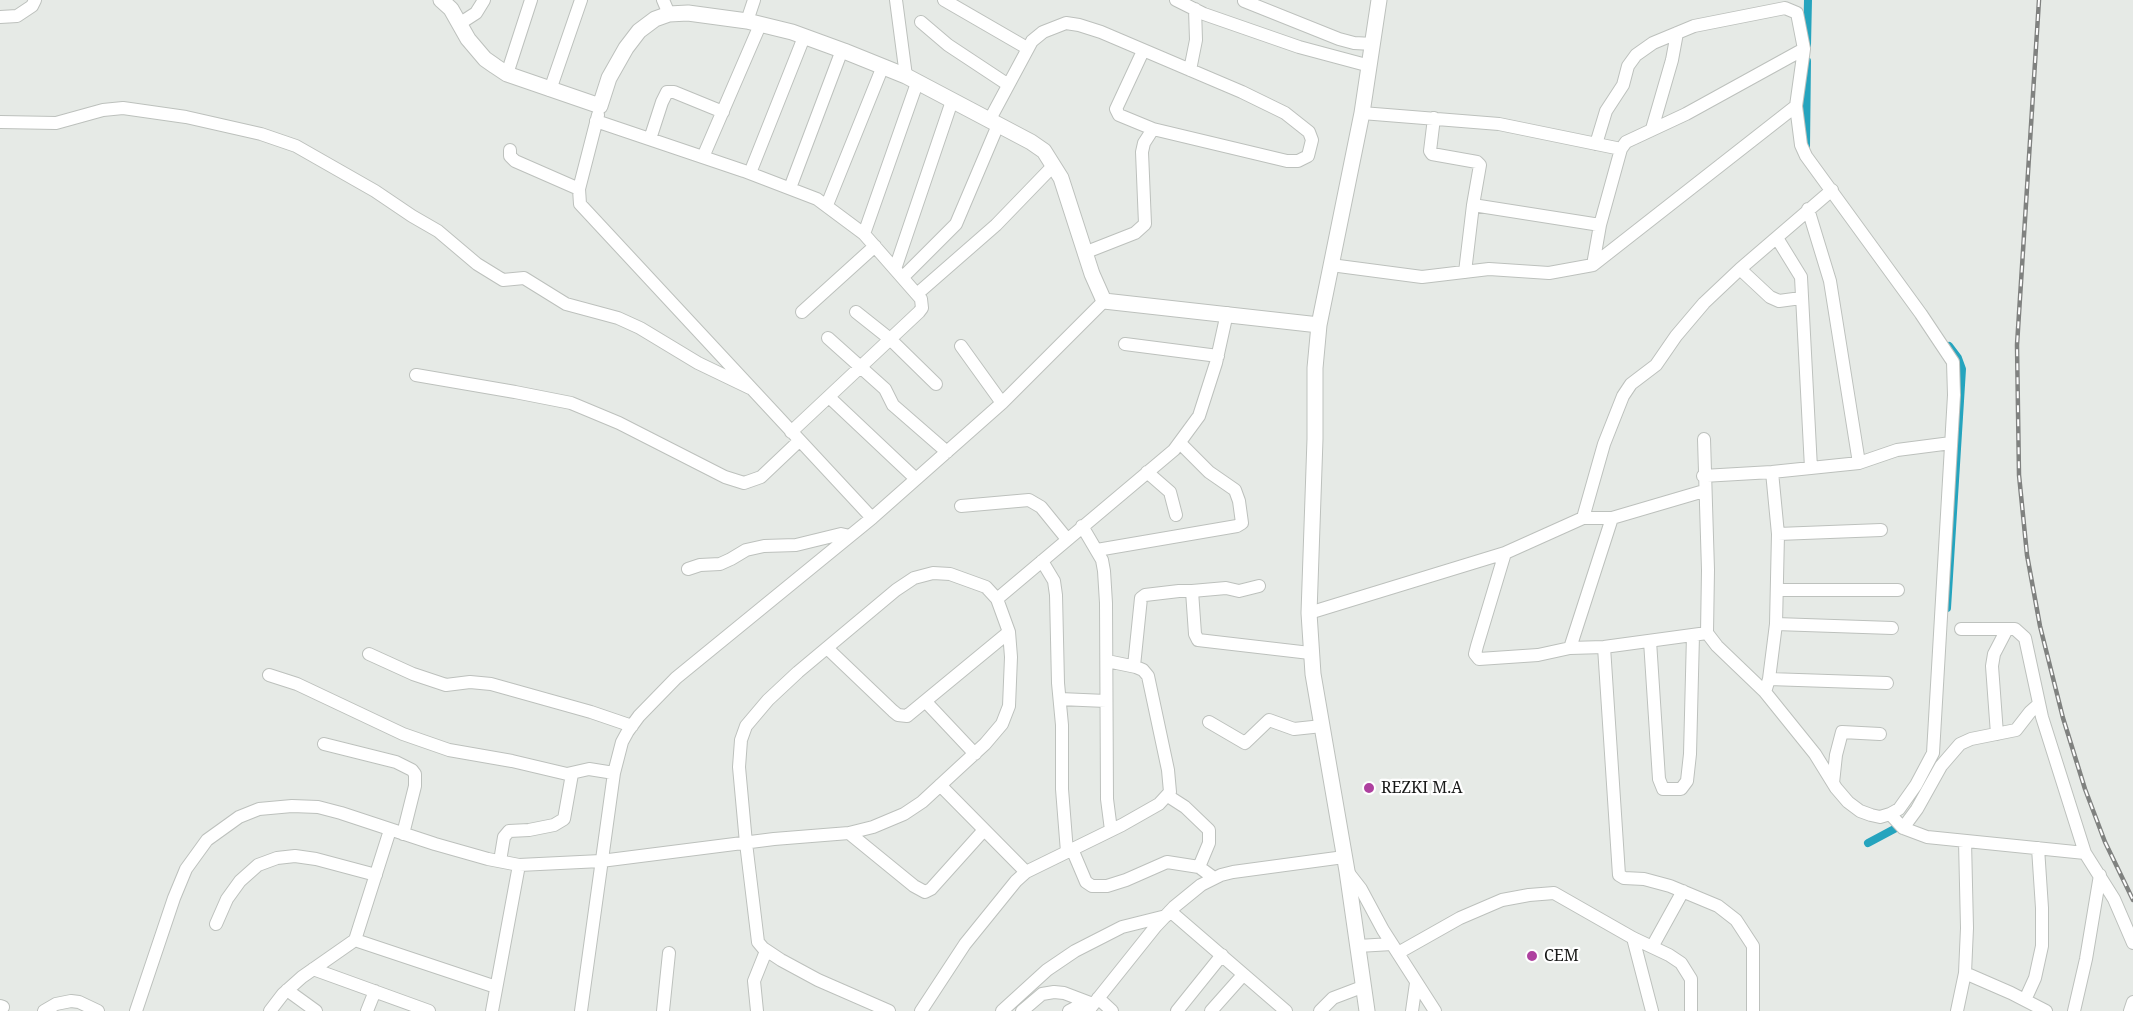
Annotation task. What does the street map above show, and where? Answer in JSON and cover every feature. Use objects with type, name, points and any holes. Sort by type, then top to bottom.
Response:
[{"type":"main road","points":[[441,0],[451,9],[468,39],[485,59],[507,74],[550,90],[598,114],[616,63],[639,31],[655,20],[666,7],[688,13],[753,23],[804,36],[883,66],[952,100],[1044,151],[1054,165],[1070,204],[1084,253],[1104,301],[1318,325]]},
{"type":"main road","points":[[1367,1011],[1310,653],[1309,613],[1318,325],[1362,113],[1379,0]]},
{"type":"street","points":[[0,17],[17,16],[32,6],[35,0]]},
{"type":"street","points":[[459,24],[476,14],[484,0]]},
{"type":"street","points":[[507,74],[531,0]]},
{"type":"street","points":[[550,90],[581,0]]},
{"type":"street","points":[[703,157],[723,112],[753,23],[754,0]]},
{"type":"street","points":[[864,234],[911,80],[896,0]]},
{"type":"street","points":[[944,0],[1027,48]]},
{"type":"street","points":[[1176,0],[1204,14],[1299,47],[1370,66]]},
{"type":"street","points":[[1244,1],[1339,39],[1353,43],[1373,44]]},
{"type":"street","points":[[1596,144],[1606,111],[1623,85],[1628,66],[1653,43],[1694,26],[1785,8],[1797,13],[1804,49],[1796,106],[1801,145],[1806,156],[1953,362],[1954,395],[1936,730],[1933,753],[1917,785],[1899,809],[1898,823]]},
{"type":"street","points":[[1190,70],[1196,40],[1195,9]]},
{"type":"street","points":[[921,22],[948,45],[1007,84]]},
{"type":"street","points":[[899,273],[956,224],[1007,84],[1027,48],[1043,32],[1066,23],[1089,28],[1242,92],[1285,113],[1309,132],[1312,140],[1308,156],[1298,161],[1287,162],[1153,129],[1119,115],[1116,110],[1143,51]]},
{"type":"street","points":[[1652,129],[1672,60],[1677,33]]},
{"type":"street","points":[[750,173],[804,36]]},
{"type":"street","points":[[1593,265],[1600,225],[1621,149],[1626,142],[1686,114],[1804,49]]},
{"type":"street","points":[[790,188],[843,51]]},
{"type":"street","points":[[827,206],[883,66]]},
{"type":"street","points":[[650,140],[664,95],[667,92],[674,92],[723,112]]},
{"type":"street","points":[[899,273],[952,100]]},
{"type":"street","points":[[1331,265],[1422,277],[1490,269],[1550,273],[1593,265],[1796,106]]},
{"type":"street","points":[[0,122],[45,124],[103,110],[123,108],[186,117],[261,134],[296,146],[358,180],[438,231],[477,264],[503,280],[524,278],[566,304],[618,318],[640,328],[698,363],[750,388]]},
{"type":"street","points":[[1362,113],[1499,124],[1621,149]]},
{"type":"street","points":[[416,375],[571,404],[620,423],[725,477],[744,483],[761,477],[795,436],[830,398],[922,308],[923,303],[917,294],[864,234],[827,206],[790,188],[750,173],[650,140],[598,114],[579,189],[580,204],[586,212],[750,388],[795,436],[872,518]]},
{"type":"street","points":[[1434,118],[1430,151],[1432,154],[1477,162],[1480,165],[1465,272]]},
{"type":"street","points":[[1084,253],[1142,229],[1144,224],[1142,152],[1144,143],[1153,129]]},
{"type":"street","points":[[510,150],[510,156],[515,160],[579,189]]},
{"type":"street","points":[[917,294],[996,225],[1054,165]]},
{"type":"street","points":[[1584,518],[1598,463],[1623,396],[1631,384],[1656,365],[1698,309],[1740,269],[1832,190]]},
{"type":"street","points":[[1473,205],[1600,225]]},
{"type":"street","points":[[1808,210],[1832,292],[1859,463]]},
{"type":"street","points":[[1777,238],[1801,277],[1811,468]]},
{"type":"street","points":[[802,312],[875,246]]},
{"type":"street","points":[[1740,269],[1770,297],[1779,301],[1801,298]]},
{"type":"street","points":[[581,1011],[614,773],[622,742],[632,726],[676,678],[872,518],[1002,403],[1104,301]]},
{"type":"street","points":[[856,312],[890,339],[936,384]]},
{"type":"street","points":[[998,599],[1180,443],[1199,416],[1218,356],[1227,313]]},
{"type":"street","points":[[828,338],[885,388],[893,405],[946,452]]},
{"type":"street","points":[[1125,344],[1218,356]]},
{"type":"street","points":[[961,346],[1002,403]]},
{"type":"street","points":[[830,398],[916,479]]},
{"type":"street","points":[[1704,439],[1703,476],[1708,570],[1707,633],[1717,646],[1765,692],[1815,754],[1848,802],[1860,811],[1898,823],[1928,837],[2085,853]]},
{"type":"street","points":[[1097,550],[1237,526],[1242,523],[1235,490],[1209,472],[1180,443]]},
{"type":"street","points":[[1703,476],[1859,463],[1897,450],[1951,443]]},
{"type":"street","points":[[1147,472],[1170,492],[1176,514]]},
{"type":"street","points":[[1765,692],[1769,679],[1776,624],[1778,534],[1772,472]]},
{"type":"street","points":[[1309,613],[1505,552],[1584,518],[1612,518],[1704,491]]},
{"type":"street","points":[[961,506],[1029,500],[1041,507],[1067,539]]},
{"type":"street","points":[[1570,648],[1612,518]]},
{"type":"street","points":[[1082,526],[1102,560],[1104,571],[1107,661],[1107,799],[1111,830]]},
{"type":"street","points":[[1778,534],[1881,530]]},
{"type":"street","points":[[688,569],[700,565],[720,564],[746,550],[796,545],[841,534],[850,536]]},
{"type":"street","points":[[1505,552],[1477,646],[1476,657],[1484,660],[1516,657],[1570,648],[1604,647],[1707,633]]},
{"type":"street","points":[[1042,561],[1054,581],[1070,851],[1086,882],[1092,886],[1107,885],[1126,880],[1167,862],[1199,867],[1214,878]]},
{"type":"street","points":[[136,1011],[186,869],[207,840],[239,817],[259,809],[292,806],[318,807],[403,834],[519,865],[601,861],[746,843],[849,833],[873,827],[904,814],[922,802],[975,754],[1002,724],[1009,706],[1011,657],[1009,632],[998,599],[986,587],[950,574],[933,573],[914,578],[896,590],[768,700],[746,726],[741,740],[739,767],[746,843],[758,942],[766,951],[818,980],[889,1011]]},
{"type":"street","points":[[1134,666],[1141,598],[1145,595],[1226,588],[1239,591],[1259,586]]},
{"type":"street","points":[[1777,590],[1898,590]]},
{"type":"street","points":[[1192,591],[1195,634],[1198,640],[1310,653]]},
{"type":"street","points":[[1776,624],[1892,628]]},
{"type":"street","points":[[1961,629],[2006,631],[2015,629],[2025,638],[2052,754],[2085,853],[2114,899],[2133,943]]},
{"type":"street","points":[[1997,734],[1992,666],[1994,654],[2006,631]]},
{"type":"street","points":[[827,648],[898,715],[907,716],[1009,632]]},
{"type":"street","points":[[1650,641],[1659,779],[1664,789],[1681,789],[1687,781],[1690,754],[1693,635]]},
{"type":"street","points":[[1604,647],[1619,875],[1624,878],[1653,881],[1683,891],[1726,911],[1749,937],[1753,946],[1754,1011]]},
{"type":"street","points":[[369,654],[413,674],[446,685],[470,682],[491,684],[632,726]]},
{"type":"street","points":[[921,1011],[948,967],[976,929],[1003,895],[1026,872],[1111,830],[1159,804],[1168,796],[1170,784],[1150,680],[1143,670],[1134,666],[1107,661]]},
{"type":"street","points":[[269,675],[297,684],[403,734],[439,747],[464,754],[512,761],[572,774],[589,769],[614,773]]},
{"type":"street","points":[[1769,679],[1887,683]]},
{"type":"street","points":[[1060,699],[1106,701]]},
{"type":"street","points":[[926,702],[975,754]]},
{"type":"street","points":[[1898,823],[1917,808],[1941,766],[1960,744],[1971,739],[2016,730],[2039,704]]},
{"type":"street","points":[[1209,722],[1245,743],[1269,720],[1294,729],[1322,726]]},
{"type":"street","points":[[1833,783],[1842,732],[1880,734]]},
{"type":"street","points":[[324,744],[396,762],[412,770],[415,774],[415,786],[403,834]]},
{"type":"street","points":[[500,861],[504,837],[509,831],[554,825],[564,819],[572,774]]},
{"type":"street","points":[[940,785],[1026,872]]},
{"type":"street","points":[[1168,796],[1189,810],[1209,830],[1209,843],[1199,867]]},
{"type":"street","points":[[270,1011],[287,990],[355,940],[390,830]]},
{"type":"street","points":[[849,833],[914,886],[925,892],[932,889],[984,830]]},
{"type":"street","points":[[1958,1011],[1965,973],[1967,928],[1965,841]]},
{"type":"street","points":[[2025,1000],[2038,968],[2042,946],[2038,848]]},
{"type":"street","points":[[216,924],[227,899],[240,881],[258,865],[277,858],[295,856],[316,859],[376,875]]},
{"type":"street","points":[[1069,1011],[1091,1004],[1168,914],[1202,885],[1214,878],[1240,871],[1345,864],[1435,1011]]},
{"type":"street","points":[[492,1011],[519,865]]},
{"type":"street","points":[[2074,1011],[2086,959],[2100,875]]},
{"type":"street","points":[[1652,947],[1683,891]]},
{"type":"street","points":[[1358,946],[1395,949],[1502,900],[1554,893],[1633,938],[1677,959],[1688,971],[1691,981],[1691,1011]]},
{"type":"street","points":[[1168,914],[1222,956],[1286,1011]]},
{"type":"street","points":[[1002,1011],[1047,970],[1075,951],[1132,924],[1168,914]]},
{"type":"street","points":[[1633,938],[1652,1011]]},
{"type":"street","points":[[355,940],[496,987]]},
{"type":"street","points":[[757,1011],[754,981],[766,951]]},
{"type":"street","points":[[663,1011],[669,953]]},
{"type":"street","points":[[1176,1011],[1222,956]]},
{"type":"street","points":[[313,969],[429,1011]]},
{"type":"street","points":[[1965,973],[2046,1011]]},
{"type":"street","points":[[1211,1011],[1243,975]]},
{"type":"street","points":[[1412,1011],[1416,983]]},
{"type":"street","points":[[1320,1011],[1333,998],[1362,987]]},
{"type":"street","points":[[287,990],[316,1011]]},
{"type":"street","points":[[367,1011],[375,991]]},
{"type":"street","points":[[1023,1011],[1048,992],[1064,993],[1112,1011]]},
{"type":"street","points":[[44,1011],[56,1004],[72,1001],[98,1011]]},
{"type":"street","points":[[2130,1011],[2133,1002]]},
{"type":"waterway","points":[[1807,45],[1808,0]]},
{"type":"waterway","points":[[1806,147],[1807,61]]},
{"type":"waterway","points":[[1947,608],[1962,369],[1958,358],[1949,346]]},
{"type":"waterway","points":[[1868,843],[1903,822]]},
{"type":"railway","points":[[2039,0],[2017,345],[2019,475],[2027,555],[2040,626],[2063,718],[2085,789],[2105,842],[2133,900]]},
{"type":"place","name":"REZKI M.A","points":[[1369,788]]},
{"type":"place","name":"CEM","points":[[1532,956]]}]
